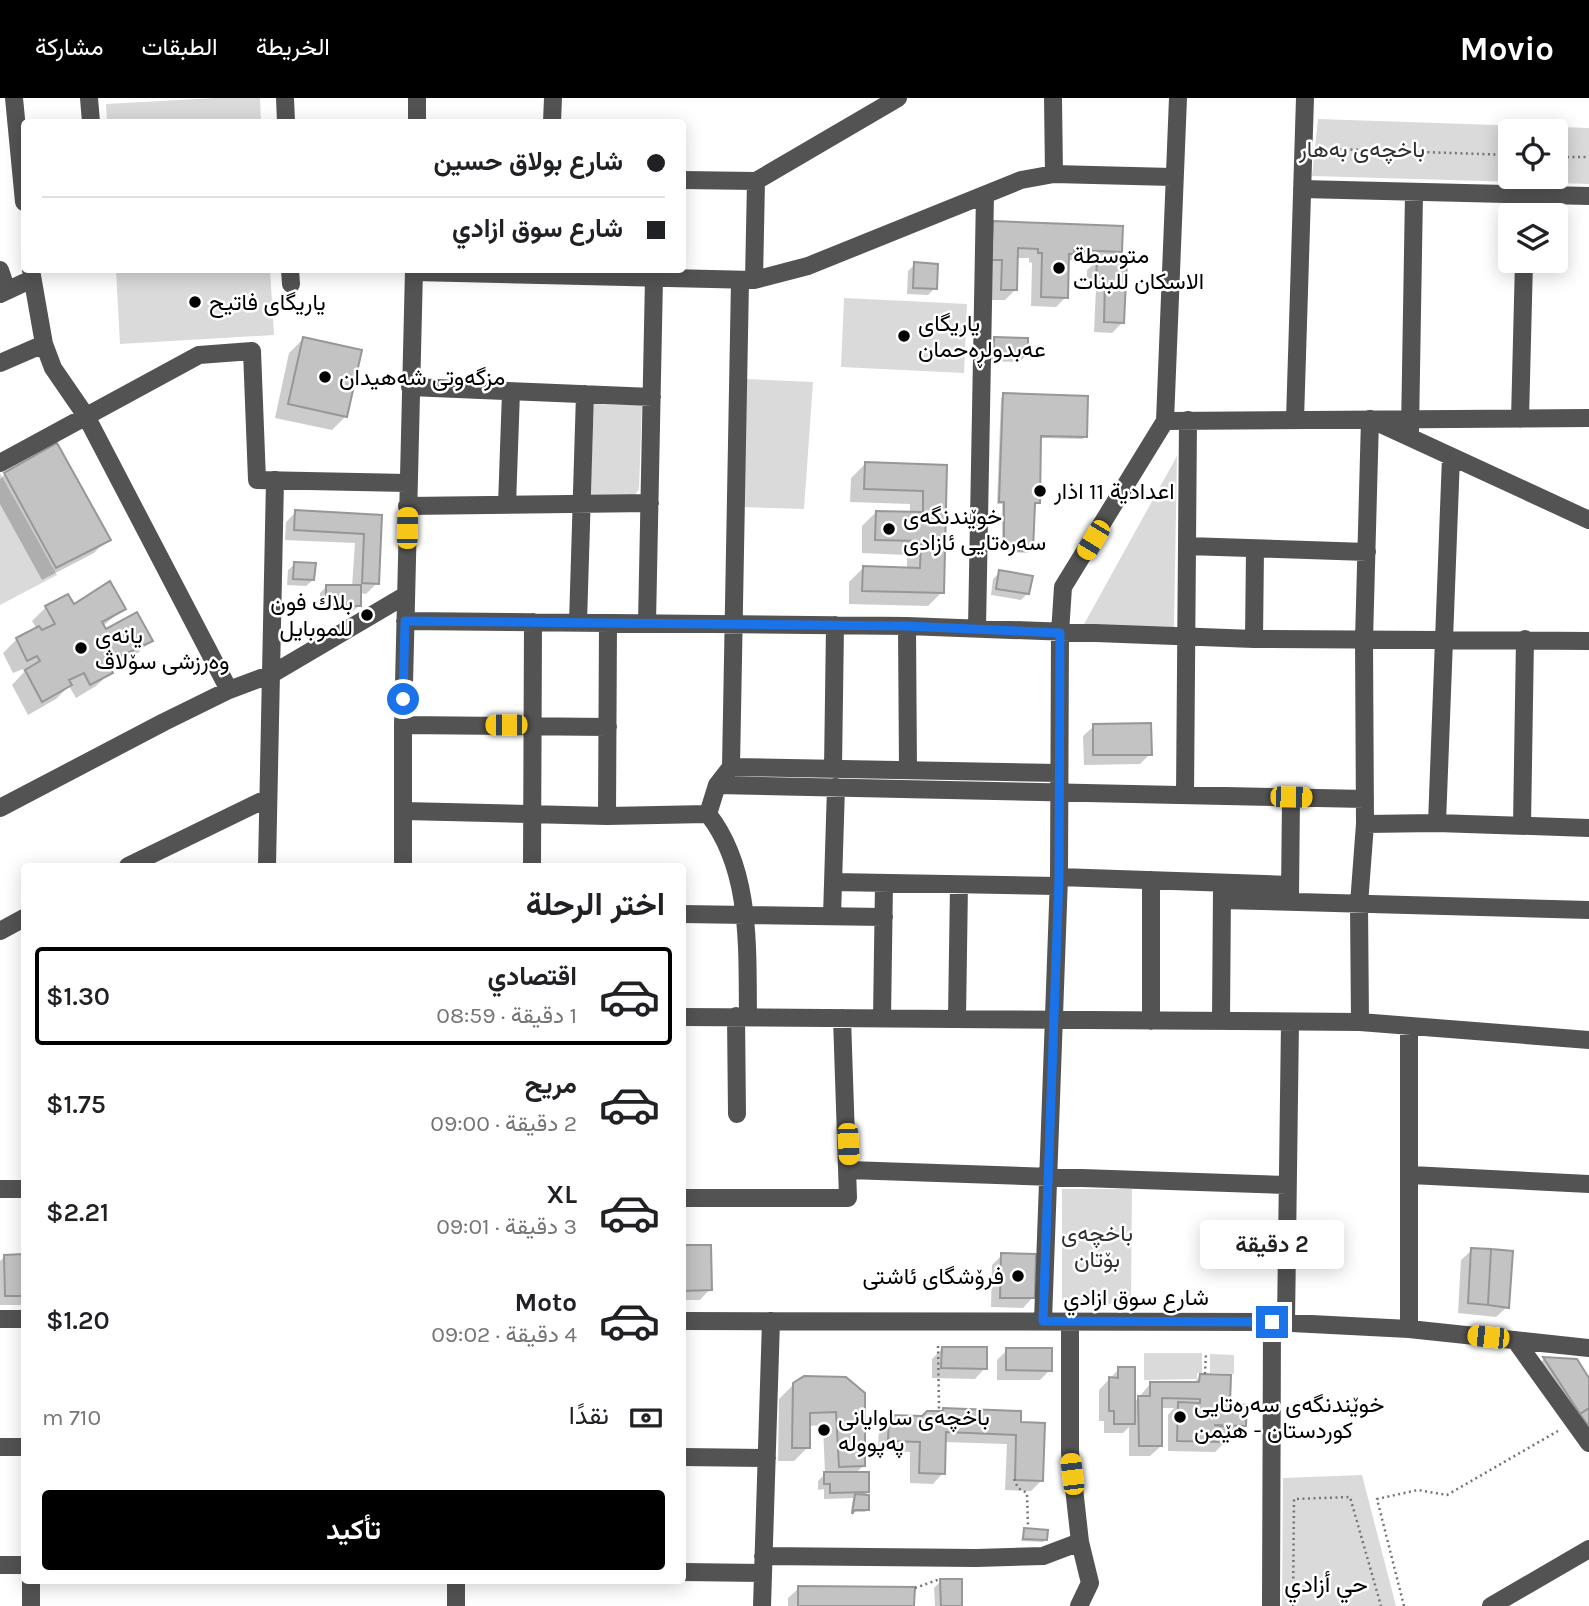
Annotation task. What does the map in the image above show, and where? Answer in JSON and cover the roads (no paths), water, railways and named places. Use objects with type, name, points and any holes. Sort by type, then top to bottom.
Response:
[{"type":"street","points":[[14,98],[21,171]]},
{"type":"street","points":[[89,98],[90,119]]},
{"type":"street","points":[[285,98],[286,119]]},
{"type":"street","points":[[417,98],[417,119]]},
{"type":"street","points":[[552,98],[552,119]]},
{"type":"street","points":[[686,180],[756,181],[898,98]]},
{"type":"street","points":[[1053,98],[1054,174]]},
{"type":"street","points":[[1043,1321],[1058,882],[1060,633],[1063,587],[1165,421],[1172,177],[1178,98]]},
{"type":"street","points":[[1295,420],[1305,98]]},
{"type":"street","points":[[483,273],[747,280],[808,266],[1021,180],[1054,174],[1172,177]]},
{"type":"street","points":[[708,814],[717,785],[731,767],[733,624],[747,280],[756,181]]},
{"type":"street","points":[[1302,189],[1589,196]]},
{"type":"street","points":[[1410,428],[1414,192]]},
{"type":"street","points":[[977,628],[985,195]]},
{"type":"street","points":[[1526,195],[1526,203]]},
{"type":"street","points":[[0,271],[4,292],[32,274],[44,344],[53,368],[86,416],[229,690]]},
{"type":"street","points":[[402,863],[402,725],[414,273]]},
{"type":"street","points":[[1520,419],[1524,273]]},
{"type":"street","points":[[647,623],[654,278]]},
{"type":"street","points":[[0,363],[44,344]]},
{"type":"street","points":[[0,463],[200,355],[252,352],[257,480],[408,483]]},
{"type":"street","points":[[410,387],[652,397]]},
{"type":"street","points":[[507,505],[511,392]]},
{"type":"street","points":[[578,622],[585,394]]},
{"type":"street","points":[[1165,421],[1370,419],[1410,428],[1520,419],[1589,418]]},
{"type":"street","points":[[1360,1022],[1359,904],[1365,824],[1364,640],[1370,419]]},
{"type":"street","points":[[1185,795],[1188,420]]},
{"type":"street","points":[[1410,428],[1451,457],[1589,520]]},
{"type":"street","points":[[1437,823],[1451,457]]},
{"type":"street","points":[[267,863],[275,480]]},
{"type":"street","points":[[407,506],[650,503]]},
{"type":"street","points":[[1187,546],[1367,552]]},
{"type":"street","points":[[1254,639],[1255,548]]},
{"type":"street","points":[[0,808],[229,690],[272,674],[406,595]]},
{"type":"street","points":[[405,621],[906,626],[1254,639],[1589,641]]},
{"type":"street","points":[[532,863],[533,622]]},
{"type":"street","points":[[607,816],[608,623]]},
{"type":"street","points":[[833,769],[835,625]]},
{"type":"street","points":[[906,626],[908,770]]},
{"type":"street","points":[[1522,825],[1525,639]]},
{"type":"street","points":[[402,725],[608,727]]},
{"type":"street","points":[[731,767],[1058,773]]},
{"type":"street","points":[[717,785],[1365,799]]},
{"type":"street","points":[[832,916],[836,787]]},
{"type":"street","points":[[1290,893],[1291,797]]},
{"type":"street","points":[[141,863],[159,859],[268,798]]},
{"type":"street","points":[[404,811],[607,816],[708,814]]},
{"type":"street","points":[[708,814],[720,830],[747,915],[737,1114]]},
{"type":"street","points":[[1365,824],[1437,823],[1589,828]]},
{"type":"street","points":[[833,882],[959,885],[1150,880],[1222,891],[1290,893],[1359,904],[1589,910]]},
{"type":"street","points":[[1150,880],[1151,1021]]},
{"type":"street","points":[[882,1018],[884,884]]},
{"type":"street","points":[[957,1018],[959,885]]},
{"type":"street","points":[[1221,1021],[1222,891]]},
{"type":"street","points":[[686,914],[884,917]]},
{"type":"street","points":[[0,931],[21,920]]},
{"type":"street","points":[[686,1017],[1360,1022],[1589,1040]]},
{"type":"street","points":[[686,1198],[848,1198],[842,1018]]},
{"type":"street","points":[[1271,1606],[1279,1322],[1287,1185],[1290,1022]]},
{"type":"street","points":[[1409,1026],[1409,1329]]},
{"type":"street","points":[[849,1170],[1287,1185]]},
{"type":"street","points":[[1411,1175],[1589,1184]]},
{"type":"street","points":[[0,1189],[21,1189]]},
{"type":"street","points":[[0,1319],[21,1320]]},
{"type":"street","name":"شارع سوق ازادي","points":[[686,1321],[1279,1322],[1409,1329],[1589,1348]]},
{"type":"street","points":[[762,1606],[771,1321]]},
{"type":"street","points":[[1070,1321],[1070,1452],[1080,1542],[1090,1583],[1079,1606]]},
{"type":"street","points":[[1515,1340],[1589,1443]]},
{"type":"street","points":[[0,1447],[21,1447]]},
{"type":"street","points":[[686,1457],[767,1458]]},
{"type":"street","points":[[686,1572],[763,1565],[1044,1556],[1080,1542]]},
{"type":"street","points":[[1491,1606],[1589,1549]]},
{"type":"street","points":[[0,1565],[21,1565]]},
{"type":"street","points":[[31,1584],[32,1606]]},
{"type":"street","points":[[456,1584],[456,1606]]},
{"type":"place","name":"متوسطة الاسكان للبنات","points":[[1059,268]]},
{"type":"place","name":"یاریگای فاتیح","points":[[195,302]]},
{"type":"place","name":"یاریگای عەبدولڕەحمان","points":[[904,336]]},
{"type":"place","name":"مزگەوتی شەهیدان","points":[[325,377]]},
{"type":"place","name":"اعدادية 11 اذار","points":[[1040,491]]},
{"type":"place","name":"خوێندنگەی سەرەتایی ئازادی","points":[[889,529]]},
{"type":"place","name":"بلاك فون للموبايل","points":[[367,615]]},
{"type":"place","name":"یانەی وەرزشی سۆلاڤ","points":[[81,648]]},
{"type":"place","name":"فرۆشگای ئاشتی","points":[[1018,1276]]},
{"type":"place","name":"خوێندنگەی سەرەتایی کوردستان - هێمن","points":[[1180,1417]]},
{"type":"place","name":"باخچەی ساوایانی پەپوولە","points":[[824,1430]]},
{"type":"district","name":"حي أزادي","points":[[1326,1584]]},
{"type":"park label","name":"باخچەی بەهار","points":[[1362,149]]},
{"type":"park label","name":"باخچەی بۆتان","points":[[1097,1246]]}]
